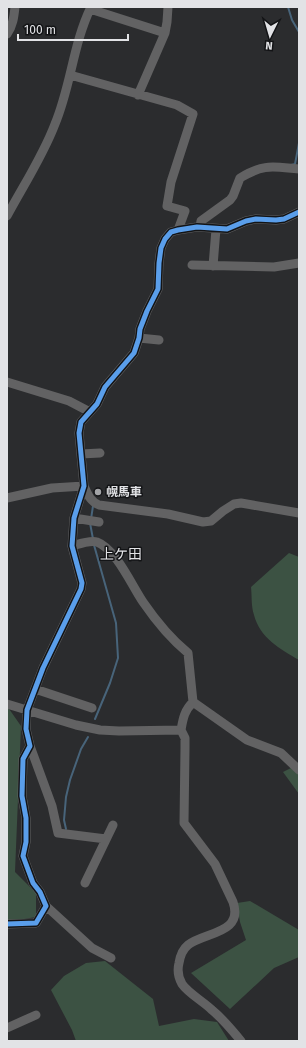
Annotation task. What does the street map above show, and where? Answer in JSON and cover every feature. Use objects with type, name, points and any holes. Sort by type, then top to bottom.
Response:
[{"type":"street","points":[[7,34],[10,30],[15,7]]},
{"type":"street","points":[[138,95],[165,33],[168,7]]},
{"type":"street","points":[[7,216],[55,124],[83,26],[91,8],[165,33]]},
{"type":"street","points":[[70,75],[177,105],[193,114],[171,182],[167,206],[185,211],[178,230]]},
{"type":"street","points":[[200,228],[201,221],[233,196],[240,178],[261,168],[270,166],[299,169]]},
{"type":"street","points":[[299,212],[284,219],[256,219],[246,221],[227,229],[200,228],[171,232],[163,244],[159,263],[158,289],[140,329],[139,338],[134,353],[105,387],[97,404],[81,422],[79,433],[84,486],[90,499],[99,505],[168,514],[203,522],[211,521],[234,504],[241,503],[299,513]]},
{"type":"street","points":[[213,266],[216,229]]},
{"type":"street","points":[[192,265],[274,267],[299,264]]},
{"type":"street","points":[[139,338],[159,340]]},
{"type":"street","points":[[7,382],[69,401],[90,412]]},
{"type":"street","points":[[81,454],[100,453]]},
{"type":"street","points":[[7,498],[52,488],[84,486]]},
{"type":"street","points":[[84,486],[74,518],[72,546],[82,583],[82,589],[43,668],[27,710],[26,730],[30,746],[52,806],[58,832],[106,839]]},
{"type":"street","points":[[74,518],[99,522]]},
{"type":"street","points":[[72,546],[96,542],[104,546],[116,558],[144,602],[172,638],[188,653],[193,702],[247,740],[281,753],[299,770]]},
{"type":"street","points":[[35,689],[92,708]]},
{"type":"street","points":[[193,702],[187,708],[181,730],[185,738],[184,823],[215,864],[233,902],[234,914],[232,922],[226,927],[214,934],[187,945],[182,952],[178,976],[183,985],[213,1010],[241,1041]]},
{"type":"street","points":[[7,704],[76,725],[100,730],[181,730]]},
{"type":"street","points":[[30,746],[23,760],[22,796],[26,818],[26,842],[23,856],[33,883],[40,892],[46,906],[92,948],[111,958]]},
{"type":"street","points":[[85,883],[113,825]]},
{"type":"street","points":[[7,924],[36,923],[46,906]]},
{"type":"street","points":[[7,1028],[36,1015]]},
{"type":"green space","points":[[289,553],[299,557],[299,660],[278,647],[266,636],[257,623],[252,605],[251,587]]},
{"type":"green space","points":[[7,706],[21,726],[15,872],[36,893],[36,917],[18,920],[7,920]]},
{"type":"green space","points":[[291,768],[299,775],[299,794],[283,772]]},
{"type":"green space","points":[[250,901],[299,930],[299,957],[274,968],[230,1009],[191,973],[246,940],[240,922],[237,903]]},
{"type":"green space","points":[[105,961],[153,999],[159,1026],[194,1019],[217,1022],[229,1041],[76,1041],[72,1030],[51,990],[64,976],[86,963]]},
{"type":"waterway","points":[[288,7],[292,20],[299,32]]},
{"type":"waterway","points":[[291,165],[295,164],[299,143]]},
{"type":"waterway","points":[[91,519],[93,506]]},
{"type":"waterway","points":[[90,523],[93,539]]},
{"type":"waterway","points":[[94,545],[116,623],[118,658],[110,683],[95,719]]},
{"type":"waterway","points":[[66,829],[64,820],[66,797],[70,780],[81,749],[88,737]]},
{"type":"cycle path","points":[[7,924],[36,923],[46,906],[40,892],[33,883],[23,856],[26,842],[26,818],[22,796],[23,759],[30,746],[26,729],[27,710],[43,668],[81,589],[82,583],[72,546],[74,518],[84,486],[79,433],[81,422],[97,404],[105,387],[134,353],[139,338],[140,329],[158,289],[161,248],[165,239],[171,232],[197,227],[227,229],[246,221],[256,219],[284,219],[299,212]]},
{"type":"place","name":"幌馬車","points":[[98,492]]},
{"type":"district","name":"上ケ田","points":[[121,554]]}]
